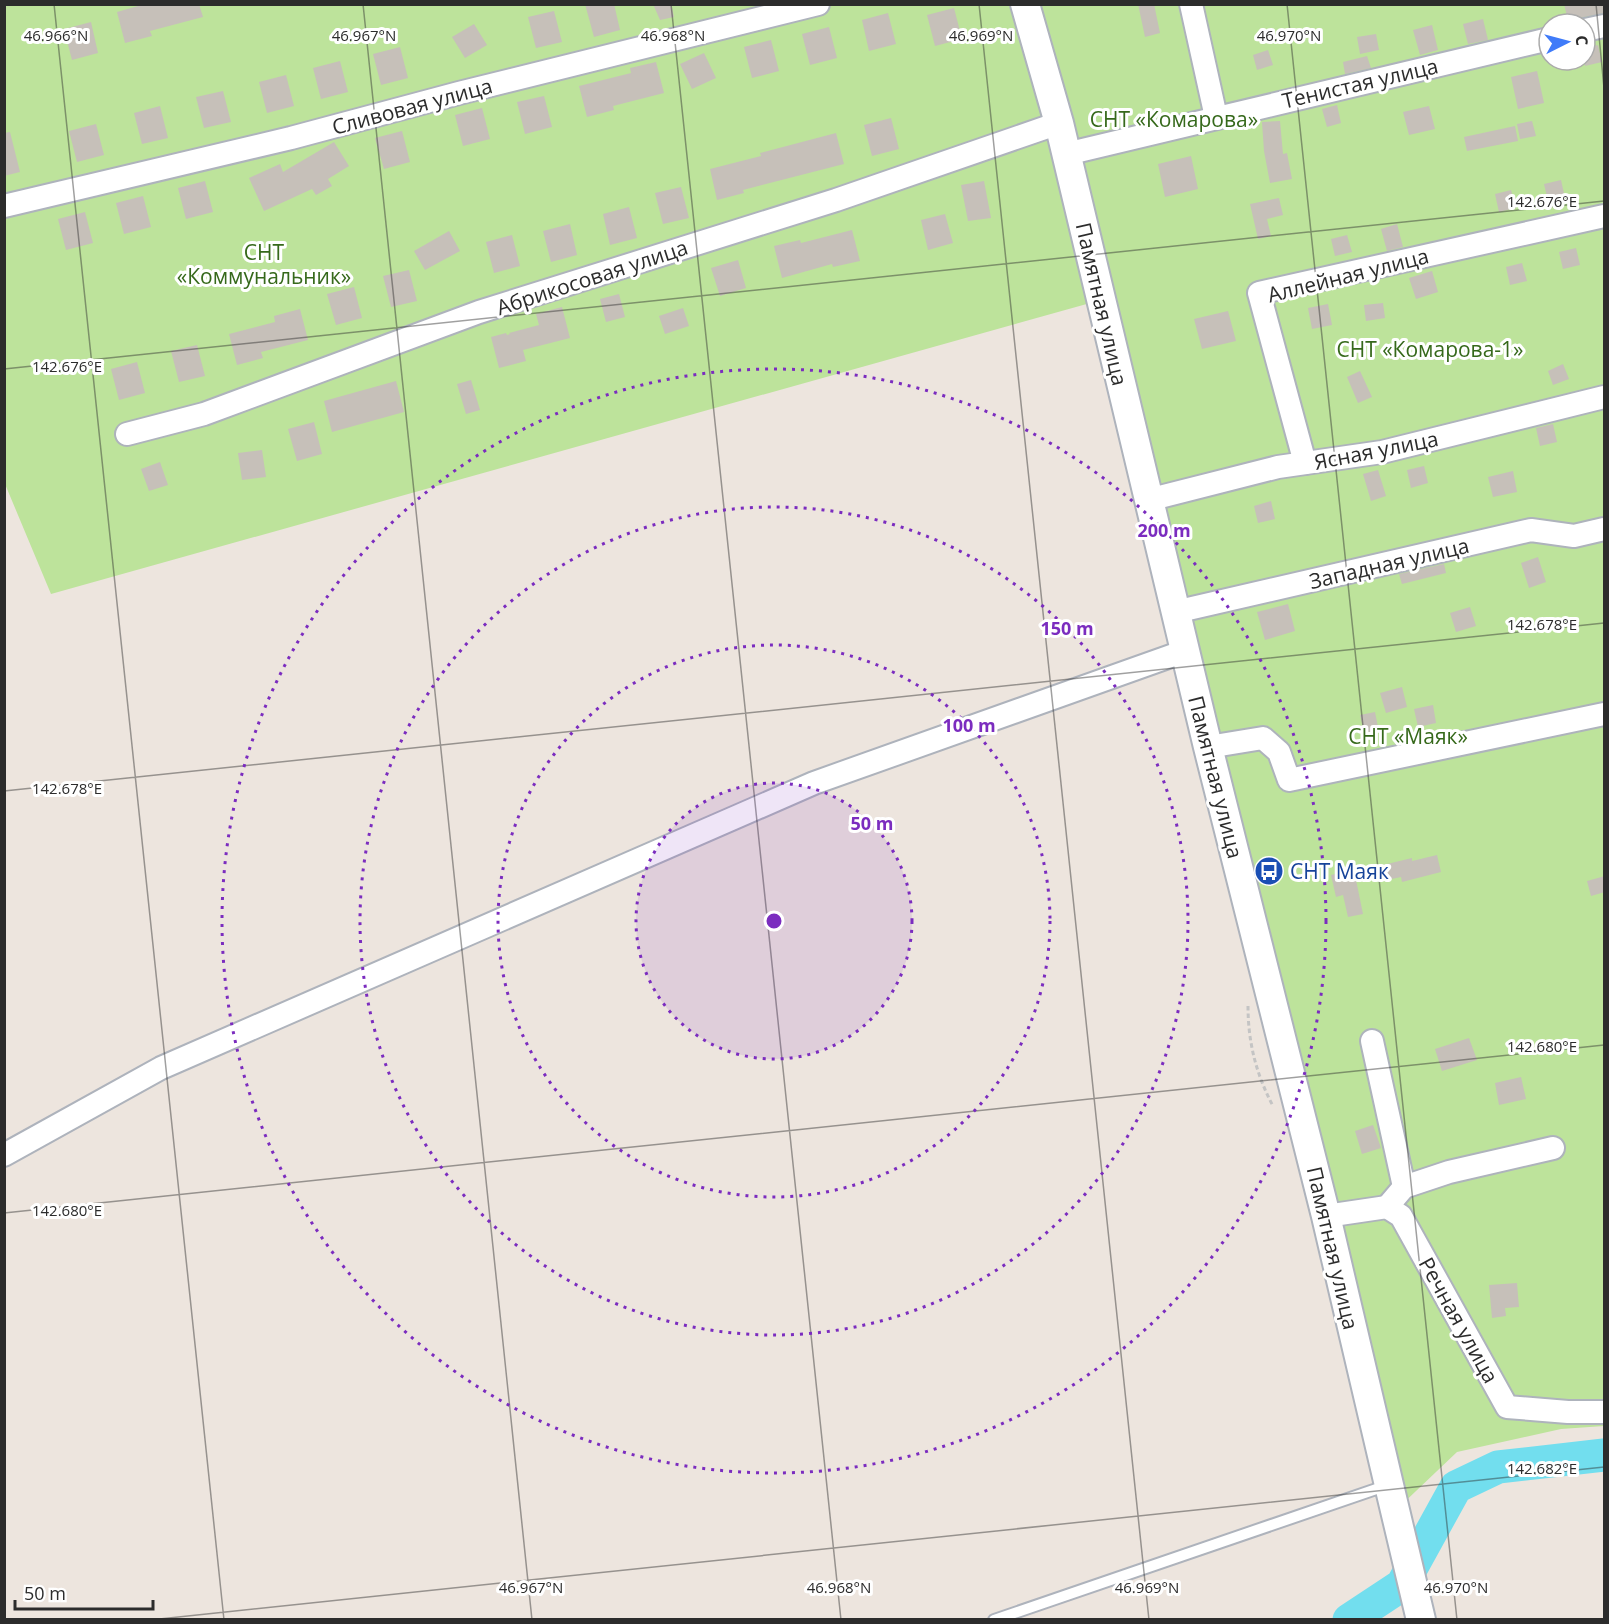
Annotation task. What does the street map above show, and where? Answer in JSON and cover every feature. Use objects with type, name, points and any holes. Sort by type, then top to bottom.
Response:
[{"type":"street","name":"Сливовая улица","points":[[4,206],[291,138],[459,93],[818,4]]},
{"type":"street","name":"Памятная улица","points":[[1025,4],[1059,123],[1175,612],[1326,1216],[1421,1617]]},
{"type":"street","points":[[1191,4],[1216,117]]},
{"type":"street","name":"Тенистая улица","points":[[1066,153],[1537,42]]},
{"type":"street","name":"Абрикосовая улица","points":[[127,434],[204,414],[480,312],[836,200],[1059,123]]},
{"type":"street","name":"Аллейная улица","points":[[1305,463],[1259,292],[1605,216]]},
{"type":"street","name":"Ясная улица","points":[[1148,500],[1278,467],[1382,452],[1605,397]]},
{"type":"street","name":"Западная улица","points":[[1175,612],[1531,530],[1574,536],[1605,529]]},
{"type":"street","points":[[4,1155],[161,1068],[814,783],[1185,651]]},
{"type":"street","points":[[1208,747],[1263,738],[1279,752],[1289,780],[1605,714]]},
{"type":"street","points":[[1372,1041],[1404,1187]]},
{"type":"street","points":[[1326,1216],[1387,1206],[1404,1187],[1449,1172],[1553,1148]]},
{"type":"street","name":"Речная улица","points":[[1387,1206],[1401,1216],[1507,1407],[1568,1412],[1605,1412]]},
{"type":"lane","points":[[993,1620],[1389,1485]]},
{"type":"green space","points":[[4,5],[1604,5],[1604,1426],[1561,1429],[1457,1452],[1395,1511],[1101,300],[51,594],[5,484]]},
{"type":"building","points":[[145,4],[199,4],[203,17],[150,31],[152,36],[125,43],[117,12]]},
{"type":"building","points":[[585,4],[614,4],[620,30],[594,37]]},
{"type":"building","points":[[653,4],[671,4],[674,17],[660,20]]},
{"type":"building","points":[[1138,4],[1154,4],[1160,33],[1145,37]]},
{"type":"building","points":[[1564,4],[1605,4],[1605,13],[1566,12]]},
{"type":"building","points":[[954,8],[962,39],[935,46],[927,15]]},
{"type":"building","points":[[554,11],[562,42],[536,48],[528,17]]},
{"type":"building","points":[[888,13],[896,44],[869,51],[862,20]]},
{"type":"building","points":[[1483,19],[1488,40],[1468,44],[1463,24]]},
{"type":"building","points":[[91,22],[98,53],[72,60],[64,29]]},
{"type":"building","points":[[474,24],[487,45],[465,58],[452,37]]},
{"type":"building","points":[[1432,25],[1438,50],[1420,55],[1413,30]]},
{"type":"building","points":[[829,27],[837,58],[810,65],[802,34]]},
{"type":"building","points":[[1376,34],[1379,50],[1360,54],[1357,37]]},
{"type":"building","points":[[771,40],[779,71],[752,78],[744,47]]},
{"type":"building","points":[[1597,45],[1602,62],[1597,63]]},
{"type":"building","points":[[400,47],[408,78],[381,85],[373,54]]},
{"type":"building","points":[[1268,50],[1273,65],[1257,70],[1253,55]]},
{"type":"building","points":[[704,53],[716,78],[692,89],[680,64]]},
{"type":"building","points":[[1367,56],[1371,68],[1345,74],[1343,62]]},
{"type":"building","points":[[340,61],[348,92],[321,99],[313,68]]},
{"type":"building","points":[[656,62],[664,93],[613,106],[614,110],[587,117],[579,86],[631,73],[630,68]]},
{"type":"building","points":[[1537,71],[1544,103],[1518,109],[1511,77]]},
{"type":"building","points":[[286,75],[294,106],[267,113],[259,82]]},
{"type":"building","points":[[223,91],[231,122],[204,128],[196,97]]},
{"type":"building","points":[[544,96],[552,127],[525,134],[517,102]]},
{"type":"building","points":[[1337,105],[1341,123],[1327,127],[1322,109]]},
{"type":"building","points":[[160,106],[168,138],[142,144],[134,113]]},
{"type":"building","points":[[1429,106],[1435,129],[1409,135],[1403,112]]},
{"type":"building","points":[[482,108],[490,139],[463,146],[455,115]]},
{"type":"building","points":[[891,118],[899,149],[872,156],[864,125]]},
{"type":"building","points":[[1280,121],[1283,154],[1287,153],[1292,179],[1270,183],[1262,122]]},
{"type":"building","points":[[1532,121],[1536,136],[1520,139],[1517,124]]},
{"type":"building","points":[[96,124],[104,155],[77,162],[69,131]]},
{"type":"building","points":[[1515,126],[1518,141],[1467,151],[1464,137]]},
{"type":"building","points":[[402,131],[410,162],[384,169],[375,138]]},
{"type":"building","points":[[10,132],[20,172],[4,176],[4,133]]},
{"type":"building","points":[[836,133],[844,164],[743,190],[744,193],[717,200],[710,169]]},
{"type":"building","points":[[334,142],[349,166],[328,179],[332,186],[316,195],[312,189],[264,211],[249,178],[280,164],[283,172]]},
{"type":"building","points":[[1191,156],[1198,189],[1165,197],[1158,164]]},
{"type":"building","points":[[1561,180],[1565,198],[1548,201],[1544,184]]},
{"type":"building","points":[[205,181],[213,212],[186,219],[178,188]]},
{"type":"building","points":[[984,181],[991,218],[968,221],[961,185]]},
{"type":"building","points":[[681,187],[689,218],[663,224],[655,193]]},
{"type":"building","points":[[1511,190],[1516,208],[1499,212],[1495,194]]},
{"type":"building","points":[[143,196],[151,227],[124,234],[116,203]]},
{"type":"building","points":[[1279,198],[1283,215],[1267,219],[1271,236],[1258,239],[1250,204]]},
{"type":"building","points":[[629,207],[637,238],[610,245],[603,214]]},
{"type":"building","points":[[85,212],[93,243],[66,250],[58,219]]},
{"type":"building","points":[[945,214],[953,243],[928,250],[921,220]]},
{"type":"building","points":[[570,224],[577,255],[551,262],[543,231]]},
{"type":"building","points":[[1397,224],[1403,247],[1387,251],[1381,229]]},
{"type":"building","points":[[852,230],[860,261],[833,267],[832,264],[782,278],[774,246],[800,240],[801,243]]},
{"type":"building","points":[[449,231],[460,251],[425,270],[414,251]]},
{"type":"building","points":[[512,235],[520,266],[494,273],[486,242]]},
{"type":"building","points":[[1347,235],[1352,252],[1335,256],[1331,239]]},
{"type":"building","points":[[1576,248],[1580,265],[1563,269],[1559,252]]},
{"type":"building","points":[[738,260],[746,288],[720,296],[711,268]]},
{"type":"building","points":[[1522,263],[1527,281],[1510,285],[1506,267]]},
{"type":"building","points":[[409,270],[417,301],[391,307],[383,276]]},
{"type":"building","points":[[1432,271],[1438,292],[1416,299],[1409,278]]},
{"type":"building","points":[[354,287],[362,318],[336,325],[327,294]]},
{"type":"building","points":[[619,294],[625,317],[606,322],[600,299]]},
{"type":"building","points":[[1383,303],[1385,318],[1366,321],[1364,305]]},
{"type":"building","points":[[1328,304],[1332,325],[1312,329],[1308,308]]},
{"type":"building","points":[[562,307],[570,338],[523,350],[526,361],[499,368],[491,337],[506,333],[507,335],[539,325],[536,314]]},
{"type":"building","points":[[683,308],[689,326],[665,334],[659,316]]},
{"type":"building","points":[[300,309],[308,340],[261,352],[263,358],[237,365],[229,334],[275,322],[274,316]]},
{"type":"building","points":[[1228,311],[1236,341],[1202,349],[1194,319]]},
{"type":"building","points":[[197,345],[205,376],[179,382],[171,351]]},
{"type":"building","points":[[137,362],[145,393],[119,400],[111,369]]},
{"type":"building","points":[[1563,364],[1569,379],[1553,385],[1548,371]]},
{"type":"building","points":[[1360,371],[1372,397],[1358,403],[1347,377]]},
{"type":"building","points":[[471,380],[480,410],[466,414],[457,384]]},
{"type":"building","points":[[396,381],[404,412],[332,432],[324,401]]},
{"type":"building","points":[[314,422],[322,454],[297,461],[288,429]]},
{"type":"building","points":[[1553,424],[1557,442],[1540,446],[1536,428]]},
{"type":"building","points":[[262,450],[266,477],[242,480],[238,453]]},
{"type":"building","points":[[160,462],[168,485],[149,491],[141,469]]},
{"type":"building","points":[[1424,466],[1428,483],[1411,488],[1407,470]]},
{"type":"building","points":[[1378,470],[1386,496],[1371,501],[1363,474]]},
{"type":"building","points":[[1513,471],[1517,492],[1493,497],[1488,477]]},
{"type":"building","points":[[1271,501],[1275,519],[1258,523],[1254,506]]},
{"type":"building","points":[[1538,557],[1546,582],[1529,588],[1521,563]]},
{"type":"building","points":[[1444,564],[1446,573],[1402,584],[1399,574]]},
{"type":"building","points":[[1288,604],[1295,631],[1265,640],[1257,612]]},
{"type":"building","points":[[1470,607],[1476,626],[1456,632],[1450,613]]},
{"type":"building","points":[[1402,687],[1407,707],[1386,713],[1380,693]]},
{"type":"building","points":[[1433,705],[1436,723],[1418,727],[1414,709]]},
{"type":"building","points":[[1375,712],[1379,732],[1365,735],[1360,715]]},
{"type":"building","points":[[1437,855],[1441,872],[1402,882],[1401,877],[1387,880],[1383,865]]},
{"type":"building","points":[[1354,870],[1363,914],[1348,917],[1343,895],[1336,897],[1331,875]]},
{"type":"building","points":[[1605,876],[1605,892],[1591,896],[1587,881]]},
{"type":"building","points":[[1469,1038],[1477,1060],[1442,1071],[1435,1049]]},
{"type":"building","points":[[1521,1077],[1526,1099],[1499,1105],[1495,1083]]},
{"type":"building","points":[[1373,1125],[1381,1148],[1362,1154],[1355,1131]]},
{"type":"building","points":[[1517,1283],[1519,1307],[1505,1308],[1506,1316],[1492,1318],[1489,1285]]},
{"type":"waterway","points":[[1349,1620],[1402,1585],[1456,1487],[1498,1467],[1604,1455]]},
{"type":"place","name":"СНТ Маяк","points":[[1269,871]]},
{"type":"park label","name":"СНТ «Комарова»","points":[[1174,119]]},
{"type":"park label","name":"СНТ «Коммунальник»","points":[[264,264]]},
{"type":"park label","name":"СНТ «Комарова-1»","points":[[1430,349]]},
{"type":"park label","name":"СНТ «Маяк»","points":[[1408,736]]}]
